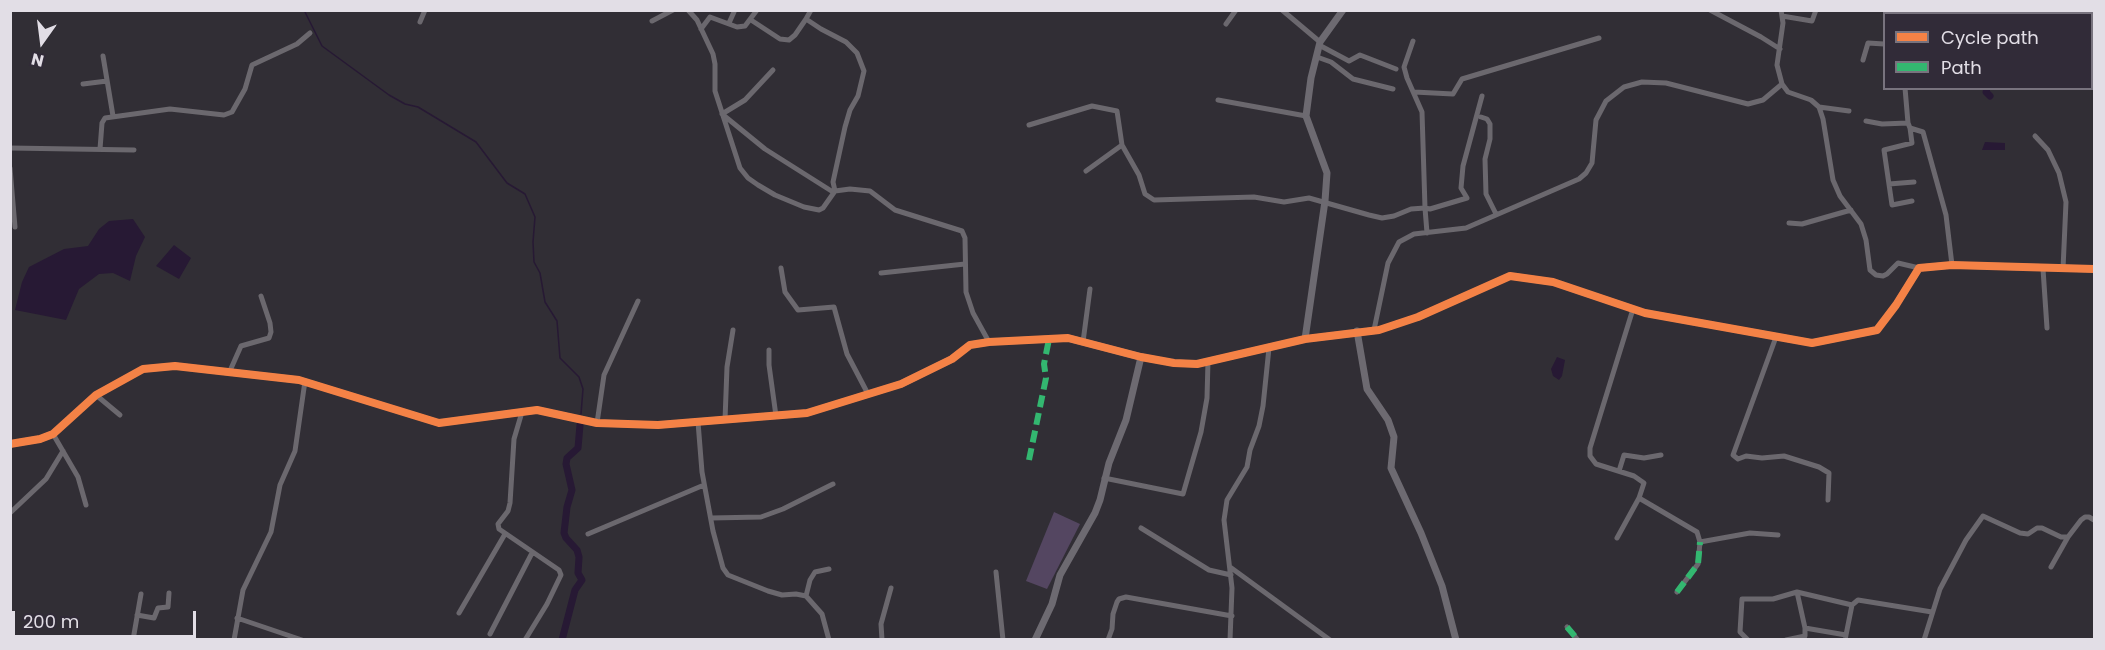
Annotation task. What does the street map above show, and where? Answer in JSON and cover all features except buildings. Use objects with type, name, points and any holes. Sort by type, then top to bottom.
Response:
[{"type":"main road","points":[[1305,339],[1327,173],[1306,116],[1311,78],[1320,44],[1343,10]]},
{"type":"main road","points":[[10,444],[40,439],[53,434],[96,395],[143,369],[175,366],[305,381],[439,423],[537,410],[597,423],[658,425],[807,413],[901,384],[952,359],[970,345],[989,342],[1068,338],[1141,357],[1174,363],[1197,364],[1305,339],[1374,330],[1418,317],[1510,276],[1553,282],[1645,314],[1812,343],[1877,330],[1919,268],[1952,265],[2094,269]]},
{"type":"main road","points":[[1357,331],[1367,389],[1388,420],[1394,437],[1391,468],[1442,586],[1456,639]]},
{"type":"main road","points":[[1035,639],[1052,604],[1060,575],[1095,513],[1104,478],[1126,420],[1141,357]]},
{"type":"street","points":[[420,22],[425,10]]},
{"type":"street","points":[[652,21],[673,10]]},
{"type":"street","points":[[688,10],[697,20],[715,64],[715,91],[740,168],[748,178],[775,195],[804,207],[819,210],[834,192],[833,182],[845,127],[850,110],[858,96],[864,70],[857,53],[846,42],[806,19]]},
{"type":"street","points":[[701,29],[710,17],[737,27],[745,26],[757,10]]},
{"type":"street","points":[[751,20],[780,39],[789,40],[795,35],[811,10]]},
{"type":"street","points":[[1226,24],[1236,10]]},
{"type":"street","points":[[1282,10],[1320,44],[1350,61],[1360,55],[1396,69]]},
{"type":"street","points":[[1710,10],[1780,49]]},
{"type":"street","points":[[1816,10],[1812,21],[1781,13],[1780,49],[1776,65],[1782,84],[1788,92],[1811,100],[1819,106],[1850,111]]},
{"type":"street","points":[[729,23],[734,12]]},
{"type":"street","points":[[100,149],[102,123],[105,118],[170,109],[224,115],[232,112],[245,89],[252,65],[297,44],[310,33]]},
{"type":"street","points":[[1414,92],[1453,94],[1462,79],[1599,38]]},
{"type":"street","points":[[1413,40],[1404,67],[1422,112],[1427,233]]},
{"type":"street","points":[[1863,60],[1868,43],[1883,44]]},
{"type":"street","points":[[103,56],[113,116]]},
{"type":"street","points":[[1317,57],[1331,62],[1353,80],[1393,89]]},
{"type":"street","points":[[722,114],[745,100],[773,70]]},
{"type":"street","points":[[83,84],[107,81]]},
{"type":"street","points":[[1374,330],[1388,263],[1399,242],[1414,234],[1466,228],[1579,179],[1592,163],[1596,120],[1606,101],[1624,87],[1642,82],[1666,83],[1748,104],[1763,100],[1782,84]]},
{"type":"street","points":[[1905,90],[1912,143],[1884,150],[1892,205],[1912,201]]},
{"type":"street","points":[[1029,125],[1092,106],[1117,111],[1122,145],[1139,175],[1148,198],[1254,197],[1284,202],[1309,198],[1382,218],[1411,209],[1430,208],[1467,198],[1461,188],[1463,166],[1482,96]]},
{"type":"street","points":[[1218,100],[1306,116]]},
{"type":"street","points":[[1819,106],[1833,180],[1840,196],[1861,224],[1866,240],[1870,270],[1882,276],[1898,263],[1919,268]]},
{"type":"street","points":[[722,114],[765,148],[834,192],[850,189],[870,191],[895,210],[962,231],[965,238],[968,303],[989,342]]},
{"type":"street","points":[[1481,117],[1487,119],[1490,124],[1490,139],[1485,159],[1486,194],[1496,214]]},
{"type":"street","points":[[1866,122],[1909,125],[1923,132],[1946,214],[1952,265]]},
{"type":"street","points":[[2035,136],[2048,150],[2059,173],[2066,202],[2063,269]]},
{"type":"street","points":[[1086,171],[1122,145]]},
{"type":"street","points":[[10,148],[134,150]]},
{"type":"street","points":[[10,168],[15,227]]},
{"type":"street","points":[[1889,184],[1914,182]]},
{"type":"street","points":[[1789,223],[1802,224],[1851,210]]},
{"type":"street","points":[[881,273],[965,264]]},
{"type":"street","points":[[781,267],[785,292],[798,310],[834,307],[847,354],[868,394]]},
{"type":"street","points":[[2043,269],[2047,328]]},
{"type":"street","points":[[1083,342],[1090,289]]},
{"type":"street","points":[[229,373],[241,346],[269,338],[270,323],[261,296]]},
{"type":"street","points":[[597,423],[604,375],[638,301]]},
{"type":"street","points":[[1617,538],[1640,498],[1644,483],[1634,476],[1596,464],[1590,456],[1590,448],[1633,309]]},
{"type":"street","points":[[724,420],[727,367],[733,330]]},
{"type":"street","points":[[1776,336],[1733,455],[1738,459],[1746,456],[1762,458],[1784,456],[1819,467],[1829,473],[1828,500]]},
{"type":"street","points":[[1230,639],[1231,574],[1224,520],[1227,500],[1247,467],[1250,450],[1259,426],[1269,348]]},
{"type":"street","points":[[769,350],[776,416]]},
{"type":"street","points":[[1104,478],[1183,494],[1201,432],[1207,398],[1208,361]]},
{"type":"street","points":[[234,639],[243,590],[271,532],[280,485],[295,451],[305,381]]},
{"type":"street","points":[[96,395],[120,415]]},
{"type":"street","points":[[522,412],[514,439],[510,503],[508,511],[498,524],[499,529],[559,570],[561,575],[547,604],[525,639]]},
{"type":"street","points":[[698,422],[704,485],[723,568],[728,575],[775,593],[806,596],[822,615],[829,639]]},
{"type":"street","points":[[53,434],[78,477],[87,505]]},
{"type":"street","points":[[10,513],[46,479],[63,451]]},
{"type":"street","points":[[1619,471],[1624,455],[1644,458],[1660,455]]},
{"type":"street","points":[[711,518],[761,517],[833,484]]},
{"type":"street","points":[[588,534],[704,485]]},
{"type":"street","points":[[1640,498],[1697,532],[1700,542],[1698,564],[1677,592]]},
{"type":"street","points":[[1924,639],[1947,574],[1983,516],[2020,533],[2028,534],[2037,528],[2042,528],[2056,536],[2068,537]]},
{"type":"street","points":[[2051,567],[2080,520],[2089,517],[2094,520]]},
{"type":"street","points":[[1141,528],[1209,570],[1231,574]]},
{"type":"street","points":[[1700,542],[1750,533],[1778,536]]},
{"type":"street","points":[[459,613],[505,534]]},
{"type":"street","points":[[490,634],[532,553]]},
{"type":"street","points":[[1230,567],[1330,639]]},
{"type":"street","points":[[806,596],[810,580],[815,572],[829,569]]},
{"type":"street","points":[[996,572],[1003,639]]},
{"type":"street","points":[[882,639],[881,624],[891,588]]},
{"type":"street","points":[[1748,639],[1740,632],[1742,599],[1773,599],[1797,592],[1852,605]]},
{"type":"street","points":[[1786,639],[1805,636],[1797,592]]},
{"type":"street","points":[[137,615],[154,618],[158,608],[168,607],[169,593]]},
{"type":"street","points":[[133,639],[141,594]]},
{"type":"street","points":[[1108,639],[1117,602],[1126,597],[1232,616]]},
{"type":"street","points":[[1805,628],[1846,637],[1852,605],[1858,600],[1932,612]]},
{"type":"street","points":[[237,618],[302,639]]},
{"type":"street","points":[[1567,627],[1578,639]]},
{"type":"shaded area","points":[[1985,142],[2005,143],[2005,150],[1982,150]]},
{"type":"shaded area","points":[[133,219],[145,237],[136,256],[130,281],[113,273],[99,274],[79,289],[66,320],[15,310],[22,282],[29,267],[64,249],[88,246],[99,229],[109,221]]},
{"type":"shaded area","points":[[174,245],[191,258],[179,279],[156,266]]},
{"type":"shaded area","points":[[1557,357],[1565,360],[1559,380],[1553,376],[1551,369]]},
{"type":"shaded area","points":[[1054,512],[1080,524],[1047,589],[1026,581]]},
{"type":"waterway","points":[[304,10],[322,46],[389,95],[405,104],[418,107],[476,142],[507,183],[525,194],[535,217],[534,262],[540,273],[545,302],[557,321],[560,358],[579,377],[583,389],[581,414]]},
{"type":"waterway","points":[[1986,90],[1990,96]]},
{"type":"waterway","points":[[562,640],[575,590],[582,580],[578,573],[577,550],[564,533],[567,507],[572,490],[566,464],[567,458],[578,448],[580,425]]},
{"type":"marked path","points":[[1029,460],[1046,378],[1044,364],[1049,339]]},
{"type":"marked path","points":[[1677,592],[1698,564],[1700,542]]},
{"type":"marked path","points":[[1567,627],[1578,640]]},
{"type":"cycle path","points":[[10,444],[40,439],[53,434],[96,395],[143,369],[175,366],[299,380],[439,423],[537,410],[597,423],[658,425],[807,413],[901,384],[952,359],[970,345],[989,342],[1068,338],[1141,357],[1174,363],[1197,364],[1305,339],[1379,330],[1418,317],[1510,276],[1553,282],[1645,313],[1812,343],[1877,330],[1919,268],[1952,265],[2094,269]]}]
